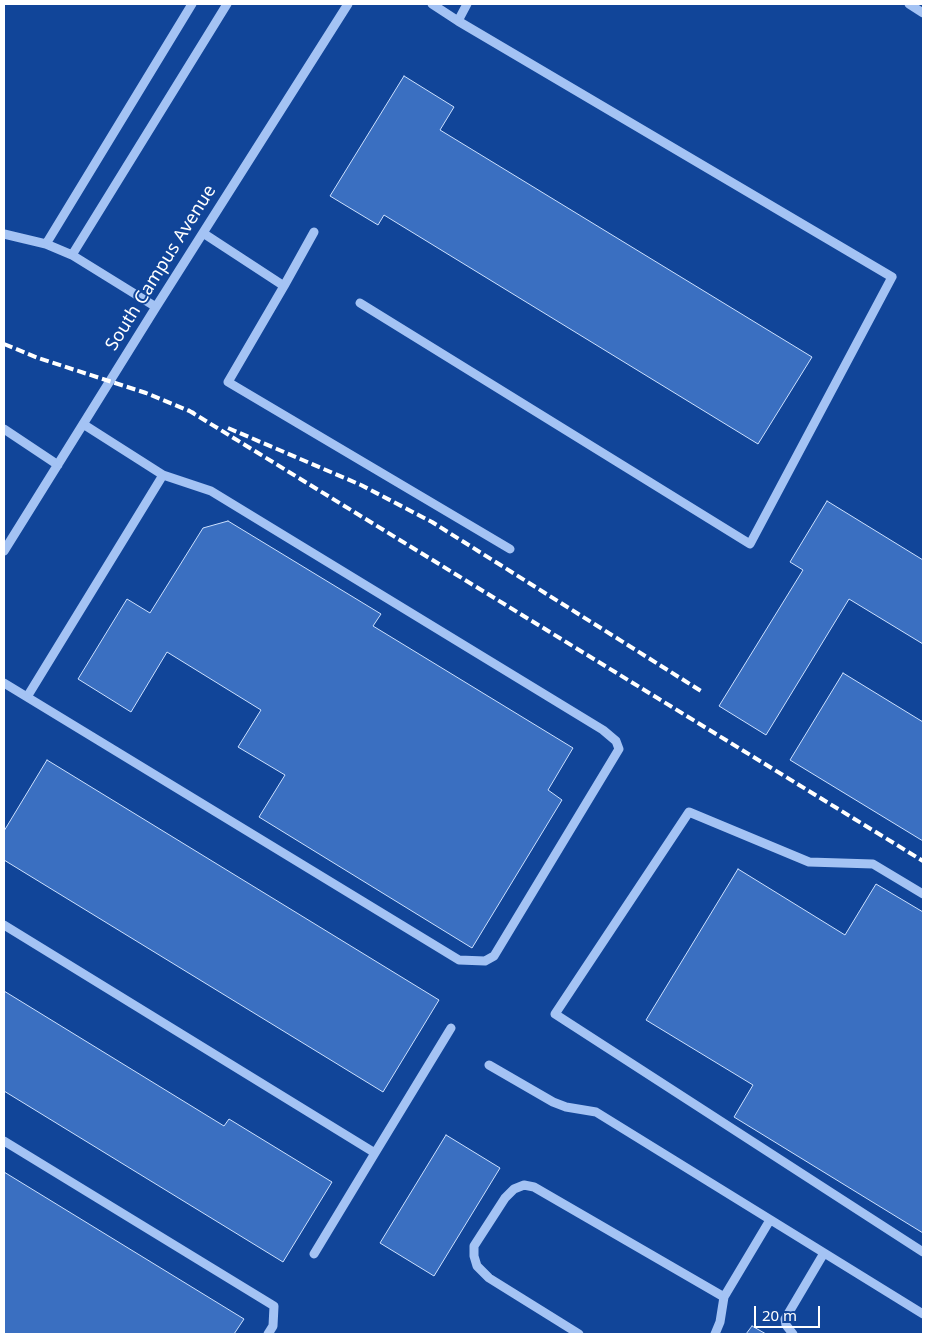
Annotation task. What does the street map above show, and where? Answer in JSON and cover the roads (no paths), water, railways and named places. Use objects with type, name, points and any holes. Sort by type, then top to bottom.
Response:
[{"type":"street","points":[[46,244],[192,4]]},
{"type":"street","points":[[72,255],[227,4]]},
{"type":"street","name":"South Campus Avenue","points":[[4,551],[348,4]]},
{"type":"street","points":[[360,303],[750,544],[892,277],[432,4]]},
{"type":"street","points":[[458,21],[467,4]]},
{"type":"street","points":[[909,4],[923,13]]},
{"type":"street","points":[[314,232],[228,382],[510,549]]},
{"type":"street","points":[[203,233],[284,286]]},
{"type":"street","points":[[4,234],[46,244],[72,255],[156,307]]},
{"type":"street","points":[[4,683],[459,960],[485,961],[494,956],[619,749],[616,742],[603,730],[210,491],[163,475],[83,424]]},
{"type":"street","points":[[4,429],[58,465]]},
{"type":"street","points":[[27,697],[163,475]]},
{"type":"street","points":[[923,894],[874,864],[809,862],[689,812],[555,1014],[923,1252]]},
{"type":"street","points":[[4,925],[375,1153]]},
{"type":"street","points":[[314,1254],[451,1028]]},
{"type":"street","points":[[489,1065],[553,1102],[566,1107],[596,1112],[923,1314]]},
{"type":"street","points":[[4,1141],[274,1306],[273,1326],[268,1334]]},
{"type":"street","points":[[579,1334],[489,1278],[477,1266],[474,1246],[505,1198],[514,1189],[524,1186],[534,1187],[724,1297]]},
{"type":"street","points":[[715,1334],[720,1322],[724,1297],[770,1220]]},
{"type":"street","points":[[793,1334],[786,1325],[785,1319],[824,1253]]},
{"type":"railway","points":[[4,344],[38,358],[146,393],[194,413]]},
{"type":"railway","points":[[188,410],[923,861]]},
{"type":"railway","points":[[228,428],[361,485],[432,522],[701,691]]}]
